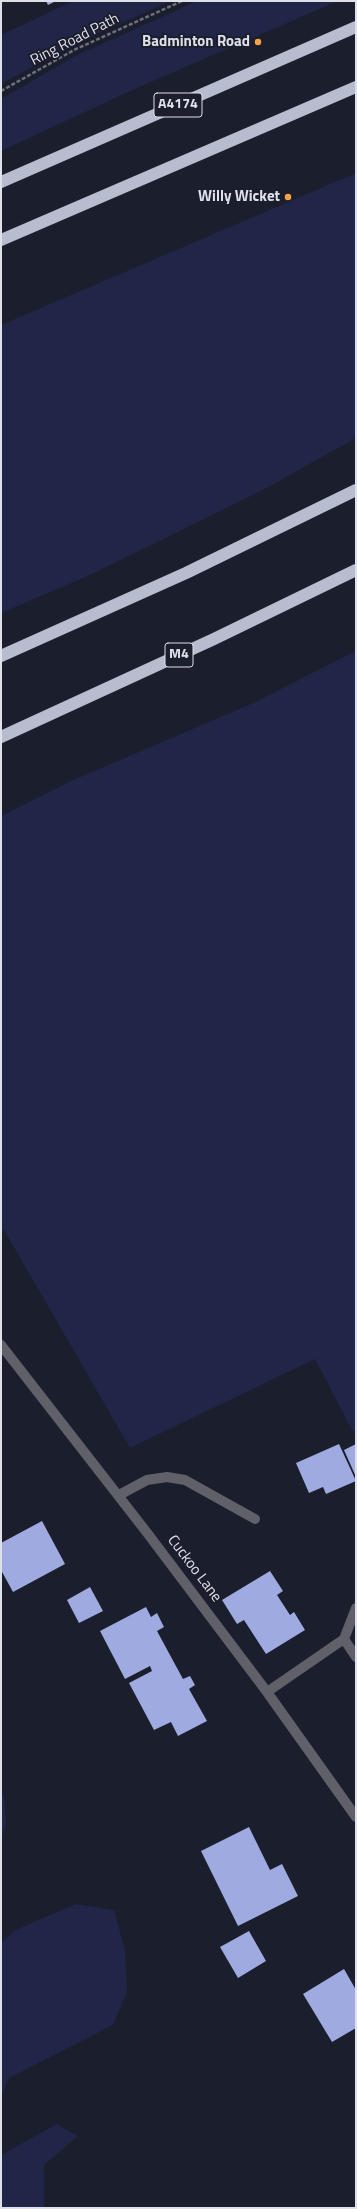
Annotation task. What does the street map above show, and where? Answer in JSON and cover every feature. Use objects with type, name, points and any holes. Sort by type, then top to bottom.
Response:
[{"type":"highway","name":"A4174","points":[[1,182],[356,27]]},
{"type":"highway","points":[[1,240],[356,87]]},
{"type":"highway","points":[[1,656],[186,573],[356,490]]},
{"type":"highway","name":"M4","points":[[1,737],[214,639],[356,570]]},
{"type":"street","name":"Cuckoo Lane","points":[[1,1345],[119,1495],[267,1692],[356,1817]]},
{"type":"street","points":[[119,1495],[147,1480],[167,1477],[185,1480],[255,1519]]},
{"type":"street","points":[[267,1692],[344,1639],[356,1608]]},
{"type":"street","points":[[344,1639],[356,1657]]},
{"type":"path","name":"Ring Road Path","points":[[1,91],[74,50],[182,1]]},
{"type":"shaded area","points":[[73,1],[171,1],[70,46],[1,84],[1,35]]},
{"type":"shaded area","points":[[197,1],[338,1],[137,88],[1,151],[1,99],[75,56]]},
{"type":"shaded area","points":[[356,173],[356,438],[261,491],[90,575],[1,613],[1,325]]},
{"type":"shaded area","points":[[356,651],[356,1430],[353,1432],[315,1359],[130,1448],[4,1230],[1,1230],[1,816],[71,781],[251,704]]},
{"type":"shaded area","points":[[1,1794],[4,1795],[6,1824],[1,1839]]},
{"type":"shaded area","points":[[76,1904],[114,1910],[125,1950],[127,1992],[113,2025],[9,2078],[1,2097],[1,1943],[15,1930]]},
{"type":"shaded area","points":[[57,2124],[78,2136],[44,2165],[44,2208],[1,2208],[1,2155]]},
{"type":"building","points":[[46,1],[56,1],[48,5]]},
{"type":"building","points":[[339,1444],[356,1481],[326,1494],[323,1487],[309,1493],[296,1463]]},
{"type":"building","points":[[356,1444],[356,1477],[344,1450]]},
{"type":"building","points":[[42,1521],[65,1564],[13,1592],[1,1570],[1,1543]]},
{"type":"building","points":[[270,1571],[283,1591],[277,1595],[290,1615],[294,1612],[305,1630],[266,1654],[244,1620],[237,1624],[222,1600]]},
{"type":"building","points":[[90,1587],[103,1611],[79,1623],[67,1600]]},
{"type":"building","points":[[146,1607],[151,1617],[157,1613],[164,1627],[157,1631],[183,1679],[190,1676],[195,1685],[189,1689],[207,1721],[178,1736],[171,1722],[154,1730],[129,1683],[152,1671],[150,1666],[125,1679],[100,1631]]},
{"type":"building","points":[[249,1827],[270,1870],[282,1864],[298,1896],[238,1926],[201,1851]]},
{"type":"building","points":[[249,1931],[266,1961],[238,1978],[220,1947]]},
{"type":"building","points":[[344,1969],[356,1990],[356,2028],[332,2042],[303,1994]]},
{"type":"place","name":"Badminton Road","points":[[258,42]]},
{"type":"place","name":"Willy Wicket","points":[[288,197]]}]
